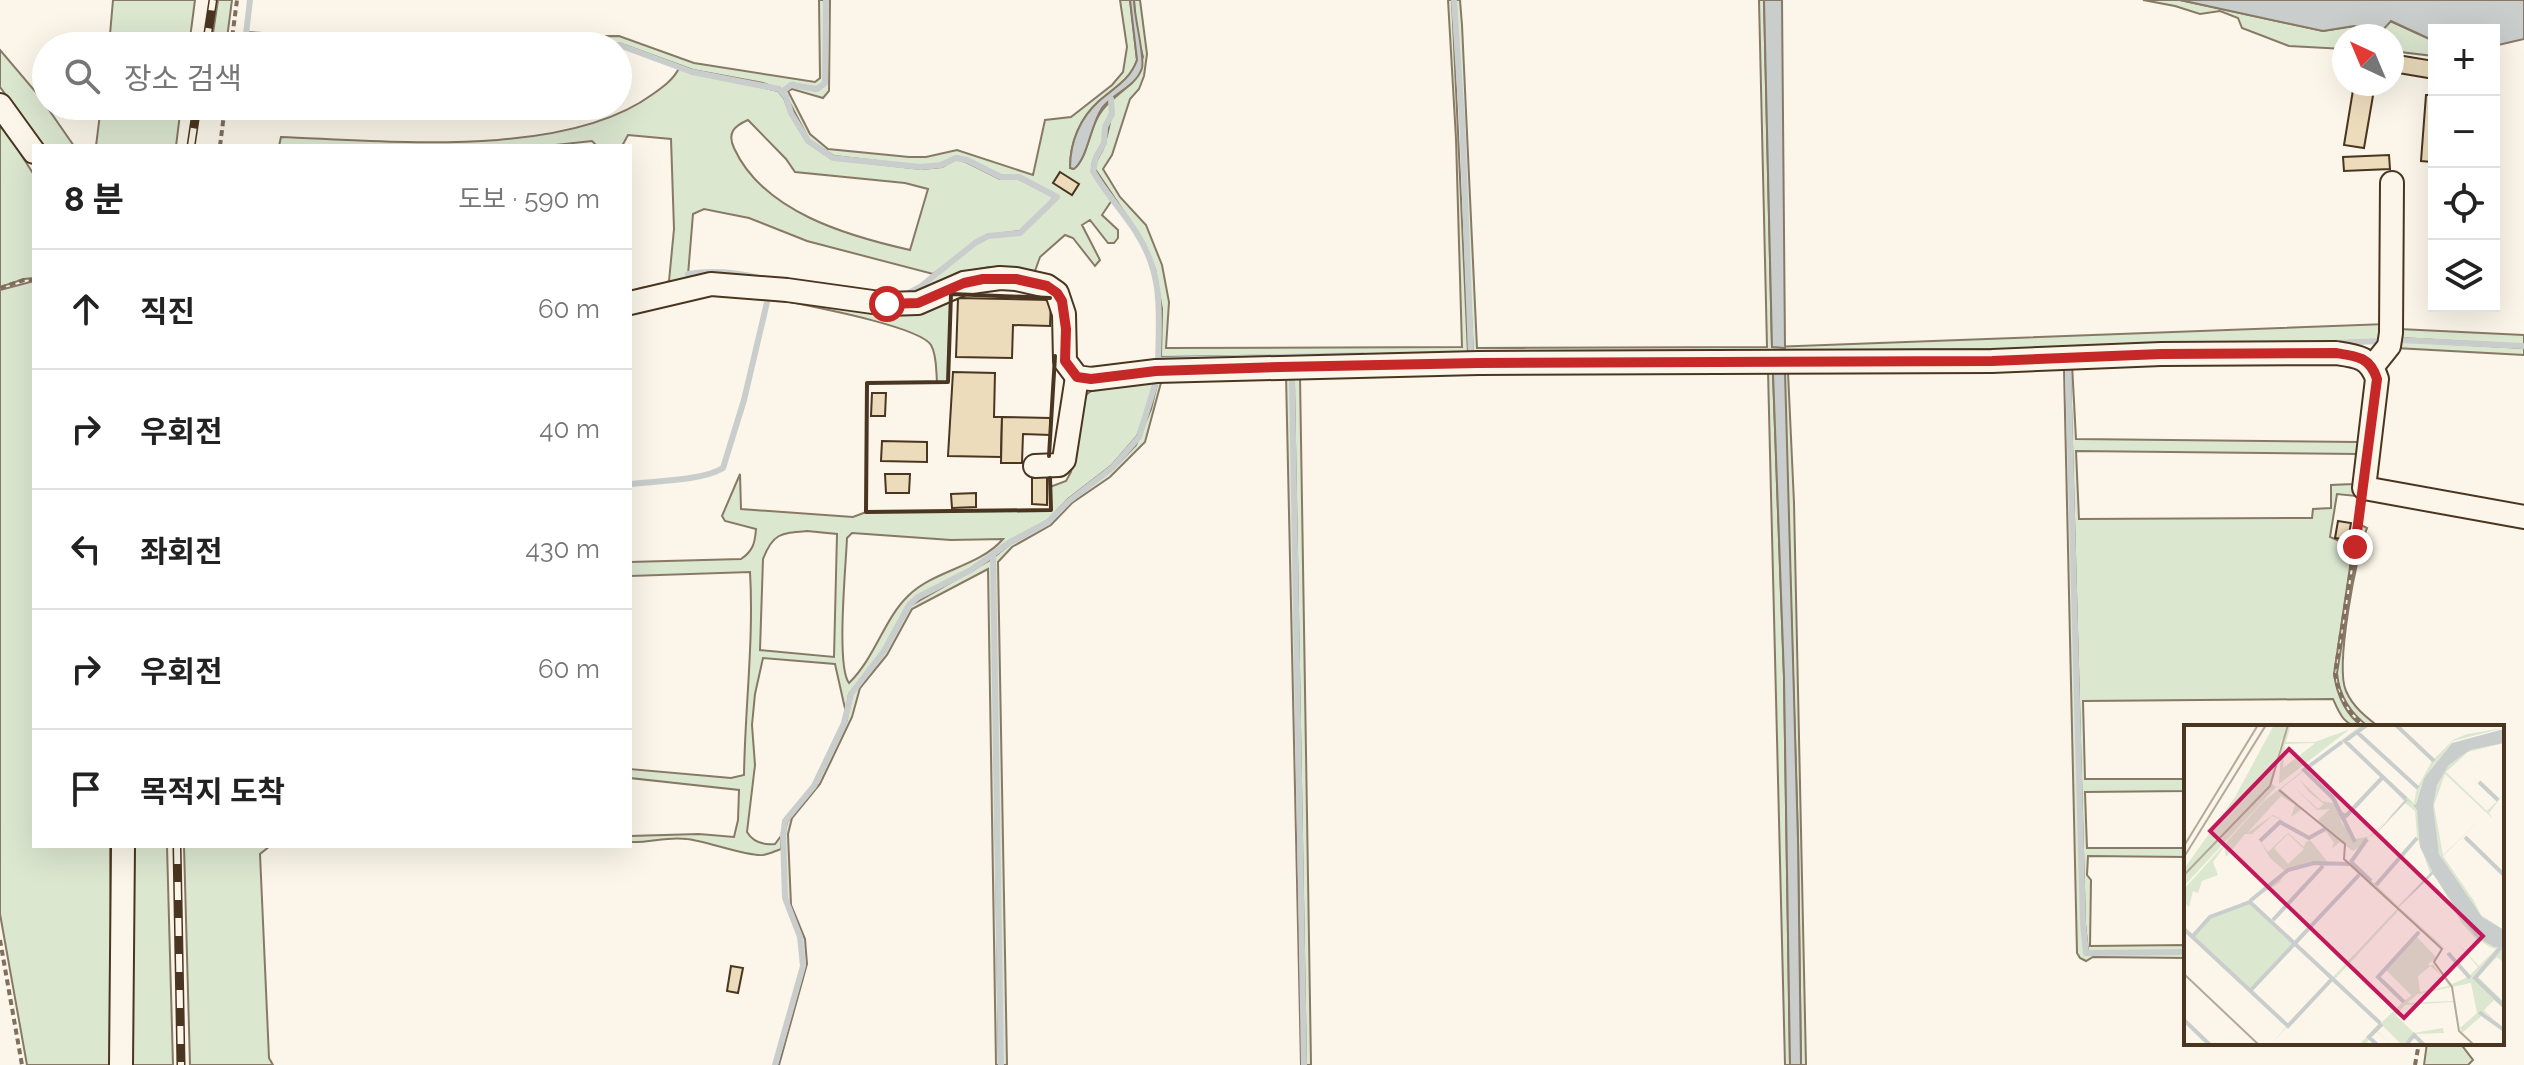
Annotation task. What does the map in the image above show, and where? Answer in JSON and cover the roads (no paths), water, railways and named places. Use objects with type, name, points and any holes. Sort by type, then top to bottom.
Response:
[{"type":"street","points":[[0,105],[32,149]]},
{"type":"street","points":[[2373,366],[2389,346],[2391,333],[2392,183]]},
{"type":"street","points":[[632,303],[711,284],[787,290],[887,304],[918,303],[964,283],[983,279],[1016,279],[1047,286],[1057,293],[1064,314],[1065,361],[1077,377],[1091,379],[1156,371],[1280,367],[1992,361],[2258,352],[2336,353],[2362,357],[2373,366],[2377,379],[2364,488],[2524,517]]},
{"type":"street","points":[[1035,466],[1059,465],[1064,460],[1077,377]]},
{"type":"street","points":[[121,1065],[123,848]]},
{"type":"waterway","points":[[246,32],[250,0]]},
{"type":"waterway","points":[[782,92],[791,85],[817,89],[825,83],[826,0]]},
{"type":"waterway","points":[[1454,0],[1471,355],[1475,355]]},
{"type":"waterway","points":[[632,50],[692,72],[779,89],[808,141],[833,158],[921,167],[941,165],[956,158],[967,160],[1001,177],[1019,177],[1057,197],[1020,233],[988,236],[975,243],[920,287],[905,295]]},
{"type":"waterway","points":[[1111,99],[1112,114],[1105,127],[1104,143],[1093,171],[1136,232],[1151,264],[1158,295],[1158,363]]},
{"type":"waterway","points":[[688,274],[724,272],[759,278]]},
{"type":"waterway","points":[[632,484],[691,478],[723,468],[744,400],[768,298]]},
{"type":"waterway","points":[[2400,340],[2524,346]]},
{"type":"waterway","points":[[2334,343],[2383,341]]},
{"type":"waterway","points":[[1158,360],[1362,355]]},
{"type":"waterway","points":[[2068,368],[2086,953],[2184,952]]},
{"type":"waterway","points":[[775,1065],[803,966],[800,937],[785,898],[785,821],[814,786],[844,723],[851,694],[884,651],[909,605],[918,597],[971,570],[1010,542],[1048,522],[1069,501],[1113,467],[1139,437],[1157,378]]},
{"type":"waterway","points":[[1292,381],[1304,1065]]},
{"type":"waterway","points":[[993,556],[1001,1065]]},
{"type":"railway","points":[[208,32],[213,0]]},
{"type":"railway","points":[[191,144],[195,120]]},
{"type":"railway","points":[[177,848],[181,1065]]}]
